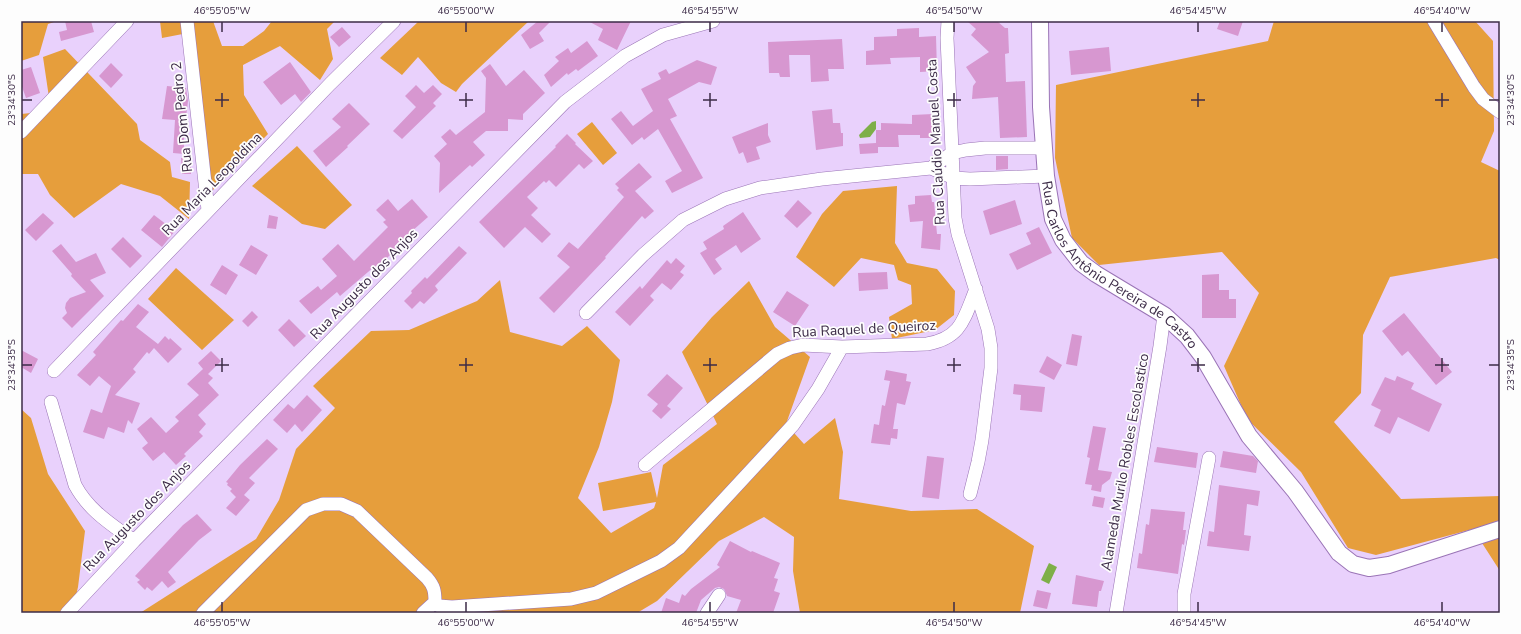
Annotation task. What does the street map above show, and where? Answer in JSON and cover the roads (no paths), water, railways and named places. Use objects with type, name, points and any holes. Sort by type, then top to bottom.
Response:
[{"type":"street","points":[[21,132],[127,21]]},
{"type":"street","name":"Rua Dom Pedro 2","points":[[187,21],[208,210]]},
{"type":"street","name":"Rua Maria Leopoldina","points":[[54,371],[324,90],[394,21]]},
{"type":"street","name":"Rua Augusto dos Anjos","points":[[67,613],[134,542],[565,102],[624,56],[663,35],[713,21]]},
{"type":"street","name":"Rua Claúdio Manuel Costa","points":[[948,21],[947,38],[955,218],[958,234],[988,329],[991,348],[991,368],[982,440],[970,494]]},
{"type":"street","name":"Rua Carlos Antônio Pereira de Castro","points":[[1040,21],[1041,108],[1046,176],[1053,219],[1063,240],[1081,263],[1096,274],[1164,315],[1187,336],[1203,357],[1249,436],[1295,491],[1339,553],[1353,564],[1369,568],[1389,565],[1500,529]]},
{"type":"street","points":[[1434,21],[1474,88],[1482,98],[1500,112]]},
{"type":"street","points":[[931,168],[952,153],[966,150],[984,148],[1044,148]]},
{"type":"street","points":[[586,313],[643,255],[683,220],[725,199],[760,188],[822,179],[931,168],[954,178],[988,179],[1046,176]]},
{"type":"street","name":"Rua Raquel de Queiroz","points":[[645,465],[777,354],[790,348],[803,345],[842,347],[927,344],[941,342],[953,335],[960,325],[976,289]]},
{"type":"street","name":"Alameda Murilo Robles Escolastico","points":[[1116,613],[1164,315]]},
{"type":"street","points":[[434,602],[439,606],[452,607],[571,599],[596,593],[661,561],[680,548],[793,425],[818,389],[842,347]]},
{"type":"street","points":[[51,402],[75,485],[82,498],[93,510],[134,542]]},
{"type":"street","points":[[1184,613],[1184,594],[1209,458]]},
{"type":"street","points":[[203,613],[306,510],[323,504],[341,504],[357,511],[427,578],[434,586],[435,592],[434,602],[424,613]]},
{"type":"street","points":[[706,613],[719,595]]}]
